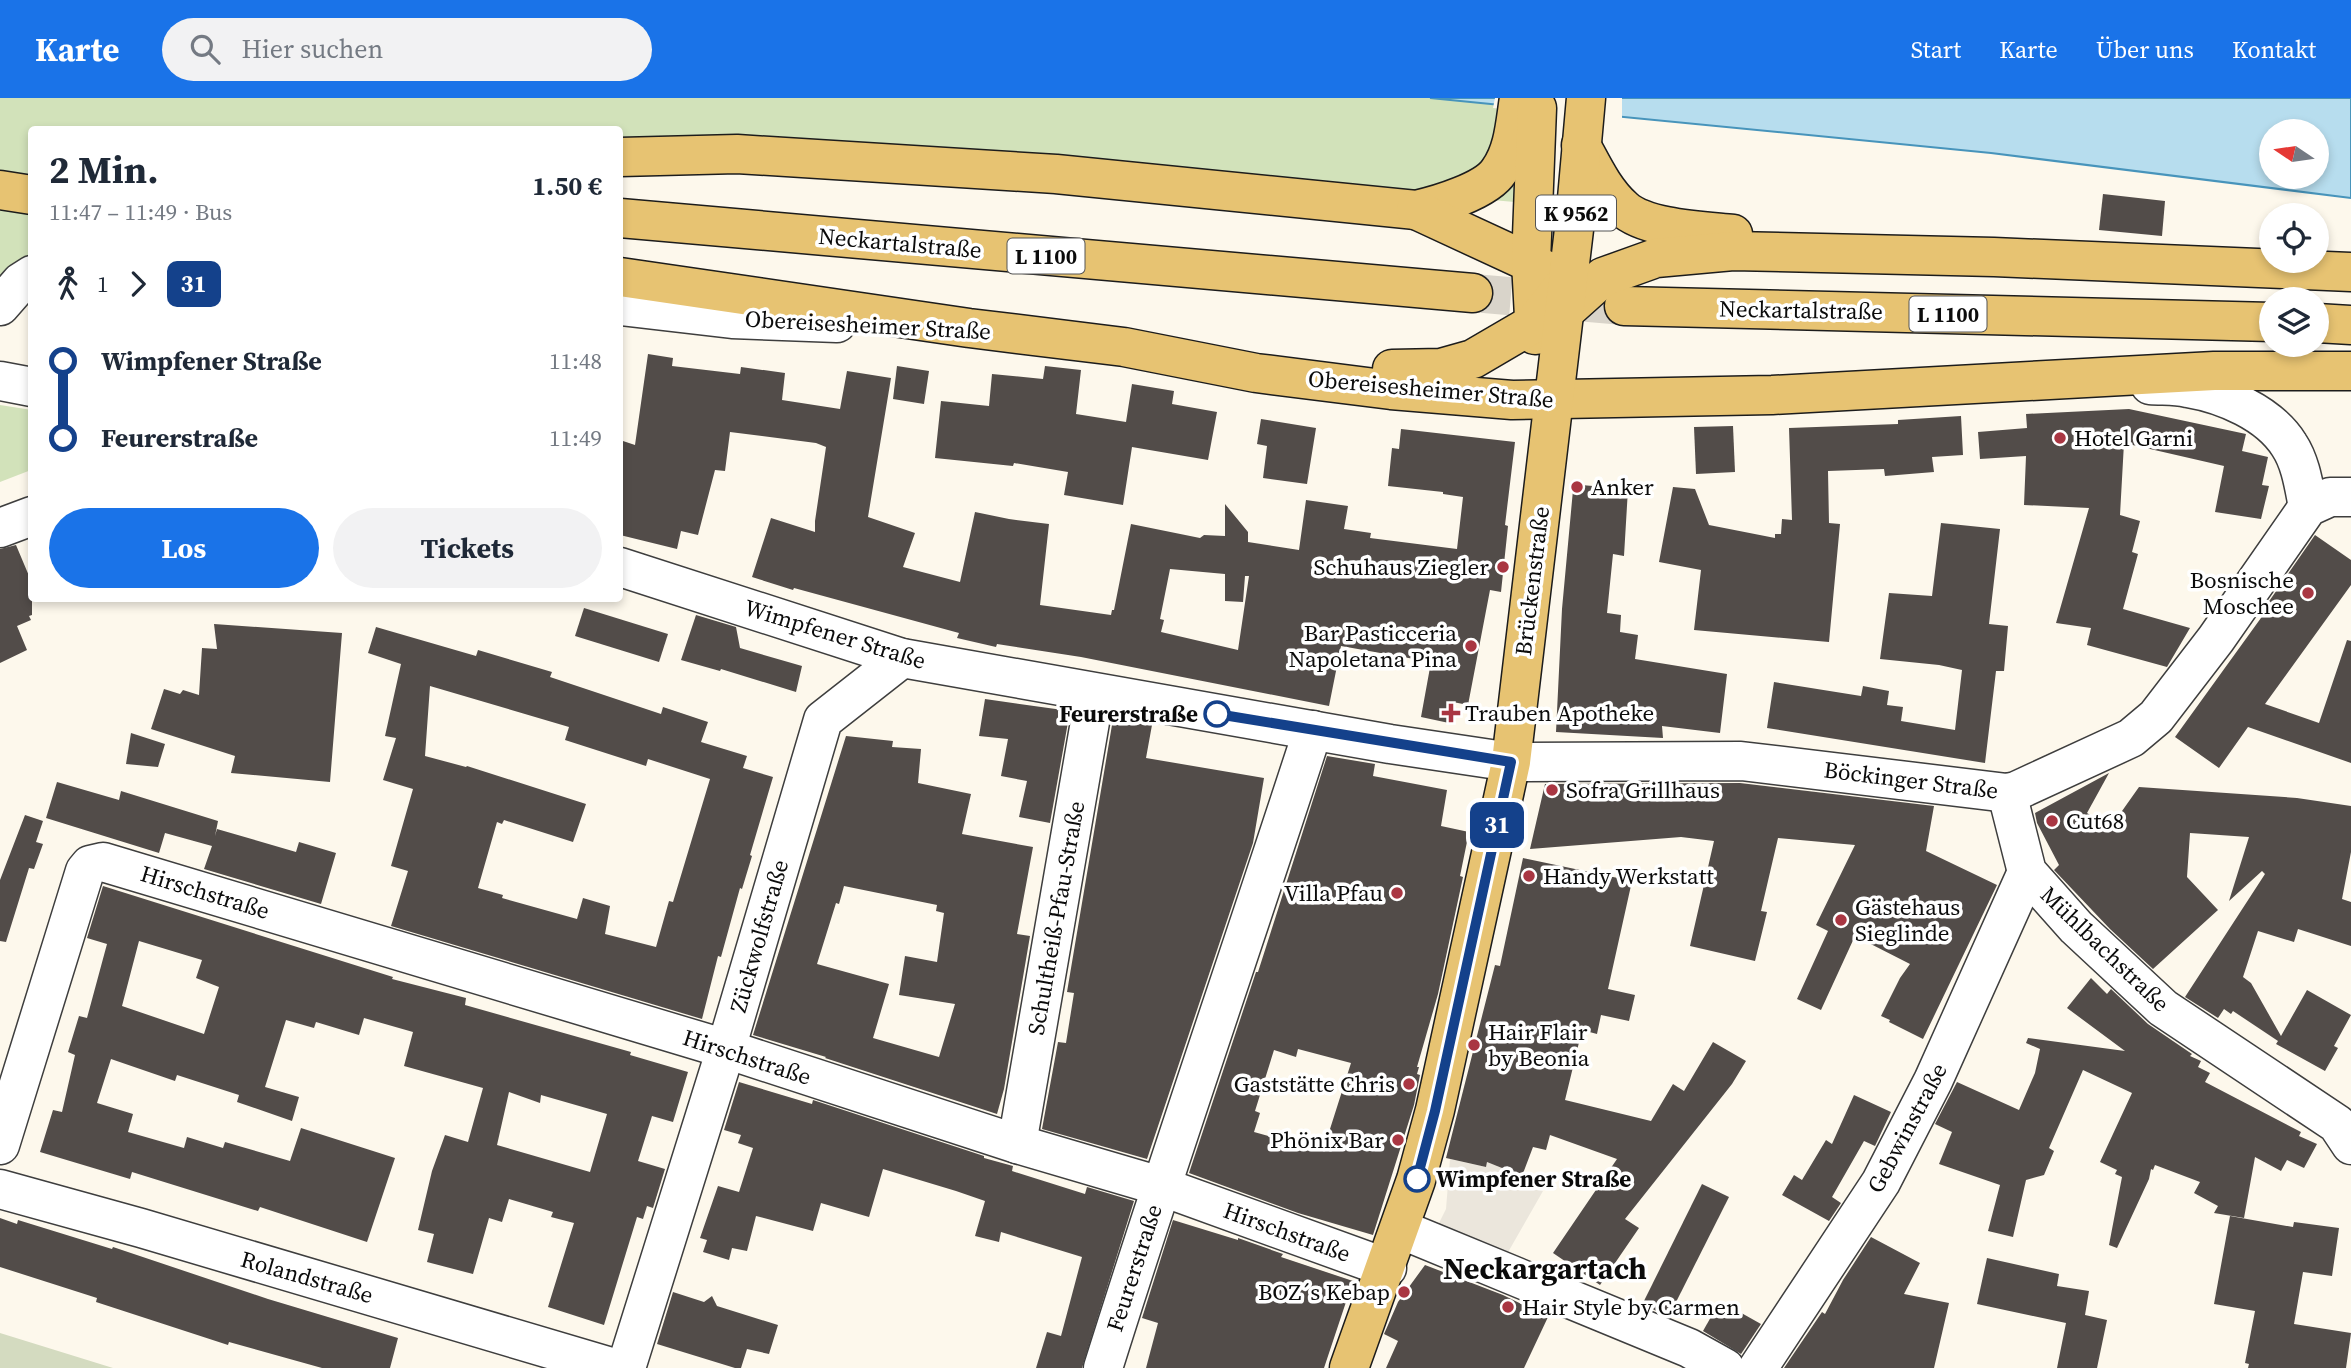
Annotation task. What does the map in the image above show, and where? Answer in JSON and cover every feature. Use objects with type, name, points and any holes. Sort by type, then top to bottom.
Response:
[{"type":"main road","points":[[1416,210],[1447,202],[1498,173],[1524,141],[1519,98]]},
{"type":"main road","name":"K 9562","points":[[1537,98],[1524,141],[1531,262],[1555,306]]},
{"type":"main road","name":"K 9562","points":[[1548,386],[1555,306],[1586,98]]},
{"type":"main road","points":[[1581,145],[1600,181],[1624,210],[1643,220],[1685,229],[1994,257]]},
{"type":"main road","points":[[623,157],[737,154],[1056,174],[1416,210],[1531,262],[1555,306]]},
{"type":"main road","name":"Neckartalstraße","points":[[623,218],[1473,293]]},
{"type":"main road","points":[[1124,347],[1403,370],[1441,368],[1474,359],[1603,277],[1656,258],[1733,251],[1994,257],[2351,272]]},
{"type":"main road","points":[[623,277],[970,328]]},
{"type":"main road","name":"Neckartalstraße","points":[[1625,306],[2259,322]]},
{"type":"main road","points":[[2329,324],[2351,325]]},
{"type":"main road","name":"Obereisesheimer Straße","points":[[970,328],[1124,347],[1256,373],[1391,390],[1512,400],[1548,386],[1772,395],[2057,381]]},
{"type":"main road","points":[[2057,381],[2214,372],[2351,371]]},
{"type":"main road","name":"Brückenstraße","points":[[1511,762],[1548,386]]},
{"type":"main road","name":"K 9562","points":[[1349,1368],[1401,1229],[1435,1111],[1511,762]]},
{"type":"street","points":[[0,306],[28,278]]},
{"type":"street","name":"Obereisesheimer Straße","points":[[623,306],[732,319],[970,328]]},
{"type":"street","points":[[0,381],[28,386]]},
{"type":"street","name":"Obereisesheimer Straße","points":[[2057,381],[2186,387],[2213,394],[2251,411],[2269,423],[2289,445],[2302,477],[2308,507]]},
{"type":"street","points":[[2308,507],[2330,498],[2351,497]]},
{"type":"street","name":"Böckinger Straße","points":[[1511,762],[1741,761],[1825,769],[1975,791],[2017,791],[2131,738],[2156,717],[2216,639],[2308,507]]},
{"type":"street","points":[[0,528],[28,518]]},
{"type":"street","name":"Wimpfener Straße","points":[[623,567],[902,658],[1511,762]]},
{"type":"street","name":"Zückwolfstraße","points":[[626,1368],[726,1049],[823,720],[902,658]]},
{"type":"street","name":"Schultheiß-Pfau-Straße","points":[[1017,1144],[1095,693]]},
{"type":"street","name":"Feurerstraße","points":[[1103,1368],[1160,1186],[1239,959],[1313,730]]},
{"type":"street","name":"Mühlbachstraße","points":[[2007,793],[2027,872],[2076,927],[2162,1008],[2337,1124],[2351,1145]]},
{"type":"street","name":"Hirschstraße","points":[[0,1145],[85,871],[90,864],[103,862],[726,1049],[1017,1144],[1160,1186],[1387,1268]]},
{"type":"street","name":"Gebwinstraße","points":[[1758,1368],[1881,1182],[1933,1081],[2027,872]]},
{"type":"street","name":"Rolandstraße","points":[[0,1189],[614,1368]]},
{"type":"street","points":[[1401,1229],[1689,1348],[1725,1368]]},
{"type":"green space","points":[[0,98],[1430,98],[1555,111],[1550,205],[747,135],[623,137],[623,126],[28,126],[28,263],[0,285]]},
{"type":"green space","points":[[0,405],[28,409],[28,471],[0,482]]},
{"type":"green space","points":[[0,1333],[113,1368],[0,1368]]},
{"type":"shaded area","points":[[1450,1159],[1486,1167],[1487,1162],[1522,1176],[1543,1191],[1507,1254],[1437,1227],[1446,1209]]},
{"type":"water","points":[[1430,98],[2351,98],[2351,198],[2279,189],[2329,189],[2329,119],[2259,119],[2259,186],[1991,153]]},
{"type":"pier","points":[[1495,98],[1622,98],[1622,120],[1493,108]]},
{"type":"building","points":[[2103,194],[2165,201],[2162,236],[2099,230]]},
{"type":"building","points":[[648,354],[673,358],[672,366],[740,374],[741,367],[785,373],[782,400],[840,409],[847,371],[891,378],[868,517],[915,533],[903,567],[960,582],[975,512],[1049,524],[1040,605],[1111,615],[1131,524],[1200,538],[1204,535],[1225,536],[1225,504],[1248,532],[1248,542],[1299,550],[1306,500],[1348,506],[1344,529],[1371,533],[1370,538],[1457,549],[1463,497],[1388,486],[1392,448],[1399,449],[1401,429],[1515,442],[1505,525],[1508,526],[1501,592],[1490,590],[1468,705],[1453,702],[1449,723],[1421,717],[1431,662],[1341,646],[1329,706],[1081,657],[997,644],[996,647],[957,638],[959,633],[752,577],[771,518],[815,532],[826,447],[816,443],[730,432],[725,471],[715,470],[698,535],[681,531],[677,549],[623,536],[623,441],[635,445]],"holes":[[[1170,569],[1225,574],[1225,601],[1243,602],[1245,576],[1249,576],[1238,650],[1161,632],[1164,620],[1160,619]]]},
{"type":"building","points":[[897,366],[929,371],[924,404],[893,399]]},
{"type":"building","points":[[1045,366],[1081,370],[1076,414],[1126,422],[1132,384],[1174,391],[1172,404],[1217,412],[1208,460],[1132,447],[1123,505],[1064,495],[1068,472],[1014,463],[1013,466],[935,458],[941,401],[989,406],[992,374],[1043,379]]},
{"type":"building","points":[[2129,409],[2246,434],[2242,451],[2268,457],[2262,485],[2269,486],[2261,519],[2215,512],[2224,466],[2124,443],[2120,515],[2140,521],[2132,552],[2138,554],[2123,609],[2190,628],[2167,667],[2087,645],[2091,628],[2056,623],[2089,508],[2024,505],[2026,456],[1980,459],[1978,432],[2027,428],[2026,414]]},
{"type":"building","points":[[1961,416],[1963,455],[1932,457],[1934,472],[1885,476],[1884,469],[1828,471],[1829,523],[1840,524],[1829,642],[1694,630],[1701,570],[1659,562],[1673,487],[1695,489],[1709,525],[1775,538],[1775,534],[1781,534],[1782,519],[1792,520],[1789,428],[1898,424],[1898,420]]},
{"type":"building","points":[[1261,419],[1316,428],[1307,484],[1263,478],[1267,446],[1257,444]]},
{"type":"building","points":[[1733,426],[1735,472],[1696,474],[1694,427]]},
{"type":"building","points":[[1581,485],[1628,489],[1624,556],[1613,554],[1607,613],[1621,615],[1620,632],[1638,635],[1635,659],[1727,674],[1720,733],[1662,726],[1663,738],[1556,732],[1562,609],[1573,490]]},
{"type":"building","points":[[1941,523],[2000,529],[1989,624],[2008,626],[2004,671],[1996,671],[1985,763],[1767,728],[1774,682],[1861,696],[1863,686],[1889,691],[1887,705],[1903,707],[1901,721],[1955,730],[1962,670],[1880,659],[1889,593],[1932,596]]},
{"type":"building","points":[[2315,535],[2351,560],[2351,585],[2265,704],[2319,723],[2347,640],[2351,641],[2351,763],[2248,727],[2219,768],[2175,737],[2266,611],[2263,610]]},
{"type":"building","points":[[16,545],[28,574],[28,602],[32,602],[32,615],[29,616],[31,620],[17,626],[27,650],[0,663],[0,549]]},
{"type":"building","points":[[584,608],[668,634],[659,662],[575,636]]},
{"type":"building","points":[[696,615],[736,627],[740,648],[802,666],[796,692],[681,660]]},
{"type":"building","points":[[214,624],[342,633],[330,782],[231,773],[235,756],[151,729],[164,689],[180,694],[183,690],[199,695],[202,648],[217,649]]},
{"type":"building","points":[[376,627],[476,656],[478,650],[552,672],[550,677],[661,714],[663,707],[708,722],[701,742],[747,756],[743,768],[773,777],[742,889],[740,888],[721,957],[718,956],[702,1019],[391,926],[408,871],[391,866],[413,789],[383,780],[396,738],[385,736],[401,664],[368,653]],"holes":[[[430,686],[569,727],[565,740],[646,766],[648,759],[710,779],[673,902],[669,901],[656,947],[605,934],[610,906],[583,898],[577,919],[502,898],[503,895],[478,888],[497,822],[502,824],[504,820],[573,842],[586,804],[467,766],[425,756]]]},
{"type":"building","points":[[985,699],[1070,711],[1050,823],[1019,817],[1027,781],[1001,776],[1008,739],[979,736]]},
{"type":"building","points":[[1113,719],[1152,725],[1146,758],[1264,778],[1253,843],[1147,1159],[1042,1129],[1058,1042],[1066,1043],[1074,993],[1067,992]]},
{"type":"building","points":[[131,733],[165,744],[158,767],[126,764]]},
{"type":"building","points":[[846,736],[893,741],[892,747],[921,749],[918,783],[971,794],[962,834],[1033,847],[1017,934],[1030,936],[1004,1089],[997,1114],[753,1035]],"holes":[[[844,886],[937,905],[936,911],[944,913],[937,962],[905,956],[899,995],[955,1004],[939,1057],[873,1038],[889,984],[817,964]]]},
{"type":"building","points":[[1327,756],[1375,764],[1373,776],[1447,790],[1441,826],[1469,832],[1460,876],[1463,877],[1438,994],[1417,1067],[1417,1074],[1420,1075],[1414,1105],[1373,1235],[1298,1213],[1189,1173],[1258,972]],"holes":[[[1298,1049],[1351,1063],[1323,1151],[1254,1132],[1260,1113],[1255,1111],[1274,1050],[1296,1057]]]},
{"type":"building","points":[[2109,773],[2087,813],[2110,828],[2139,787],[2297,798],[2351,806],[2351,852],[2342,899],[2351,902],[2351,946],[2298,929],[2294,942],[2258,931],[2243,977],[2251,983],[2281,1036],[2307,990],[2351,1015],[2334,1046],[2338,1048],[2325,1071],[2276,1044],[2278,1041],[2233,1011],[2231,1014],[2224,1009],[2218,1018],[2185,997],[2265,874],[2262,871],[2229,901],[2249,837],[2190,833],[2187,877],[2218,910],[2153,969],[2110,929],[2054,870],[2059,865],[2037,823],[2035,813]]},
{"type":"building","points":[[57,782],[119,800],[121,791],[218,821],[215,836],[217,829],[296,852],[299,842],[336,853],[321,904],[204,869],[212,846],[165,833],[159,853],[46,818]]},
{"type":"building","points":[[1740,783],[1934,806],[1926,851],[1997,885],[1923,1039],[1881,1016],[1910,964],[1855,936],[1821,1010],[1797,999],[1828,931],[1816,925],[1855,845],[1778,838],[1761,911],[1767,912],[1755,961],[1690,946],[1714,841],[1681,837],[1530,849],[1545,784]]},
{"type":"building","points":[[25,815],[43,821],[36,842],[43,844],[34,869],[29,868],[6,942],[0,941],[0,880]]},
{"type":"building","points":[[1523,858],[1632,881],[1608,989],[1635,995],[1629,1021],[1601,1015],[1597,1034],[1582,1030],[1565,1100],[1651,1121],[1673,1084],[1684,1091],[1713,1042],[1746,1061],[1732,1084],[1625,1219],[1639,1228],[1600,1285],[1553,1253],[1617,1159],[1550,1135],[1546,1150],[1533,1147],[1522,1176],[1487,1162],[1486,1167],[1446,1158],[1495,965],[1500,966]]},
{"type":"building","points":[[103,886],[393,977],[392,979],[466,998],[465,1005],[631,1052],[630,1055],[688,1072],[673,1122],[652,1116],[638,1161],[665,1169],[653,1208],[647,1206],[643,1219],[637,1217],[604,1325],[548,1307],[574,1223],[551,1217],[553,1212],[509,1199],[502,1222],[489,1218],[473,1274],[427,1262],[434,1234],[418,1230],[432,1171],[445,1135],[468,1142],[483,1088],[404,1066],[413,1032],[364,1018],[359,1035],[316,1022],[314,1028],[286,1020],[265,1087],[299,1097],[292,1121],[237,1102],[239,1095],[177,1075],[175,1081],[111,1059],[97,1103],[133,1114],[128,1132],[184,1148],[187,1137],[223,1148],[225,1142],[290,1161],[301,1128],[395,1158],[367,1242],[260,1207],[258,1211],[132,1172],[130,1179],[40,1152],[53,1110],[62,1112],[75,1055],[68,1052],[79,1016],[87,1018],[107,944],[87,938]],"holes":[[[139,941],[202,960],[196,978],[219,987],[204,1034],[122,1006]],[[509,1092],[540,1103],[541,1095],[607,1114],[590,1172],[497,1145]]]},
{"type":"building","points":[[2091,978],[2107,994],[2111,989],[2148,1024],[2192,1054],[2190,1056],[2201,1061],[2198,1067],[2210,1073],[2205,1082],[2301,1132],[2299,1136],[2317,1144],[2304,1168],[2287,1160],[2281,1171],[2255,1157],[2244,1218],[2214,1213],[2218,1206],[2194,1193],[2200,1182],[2155,1165],[2117,1248],[2109,1245],[2122,1177],[2115,1174],[2117,1170],[2100,1162],[2132,1093],[2083,1070],[2049,1148],[2054,1151],[2044,1175],[2026,1180],[2013,1237],[1988,1231],[2000,1185],[1939,1164],[1952,1132],[1935,1124],[1957,1082],[2019,1110],[2035,1073],[2040,1049],[2026,1043],[2028,1038],[2125,1051],[2067,1008]]},
{"type":"building","points":[[739,1082],[812,1104],[813,1100],[1013,1166],[1012,1171],[1085,1194],[1087,1187],[1134,1201],[1082,1368],[1036,1368],[1047,1332],[1061,1336],[1082,1257],[1001,1232],[999,1242],[975,1236],[985,1201],[956,1191],[883,1169],[869,1217],[821,1203],[813,1231],[756,1216],[747,1251],[732,1248],[729,1260],[703,1252],[707,1240],[700,1238],[718,1186],[739,1192],[753,1148],[738,1143],[741,1135],[724,1130]]},
{"type":"building","points":[[1854,1095],[1891,1112],[1875,1146],[1864,1141],[1832,1197],[1841,1203],[1829,1221],[1782,1195],[1794,1175],[1802,1180],[1826,1140],[1832,1144]]},
{"type":"building","points":[[1702,1184],[1729,1197],[1669,1316],[1642,1305]]},
{"type":"building","points":[[2230,1216],[2293,1227],[2294,1222],[2339,1228],[2332,1276],[2303,1272],[2294,1324],[2351,1333],[2346,1368],[2248,1368],[2249,1364],[2245,1363],[2255,1311],[2214,1304]]},
{"type":"building","points":[[0,1218],[17,1224],[18,1220],[112,1249],[113,1247],[268,1299],[398,1338],[390,1368],[322,1368],[229,1342],[228,1345],[0,1267]]},
{"type":"building","points":[[1173,1220],[1238,1238],[1283,1254],[1281,1257],[1353,1281],[1324,1368],[1146,1368],[1158,1323],[1142,1318]]},
{"type":"building","points":[[1871,1237],[1920,1263],[1904,1294],[1949,1303],[1934,1368],[1784,1368],[1822,1312],[1825,1314]]},
{"type":"building","points":[[1987,1258],[2059,1274],[2057,1286],[2089,1291],[2085,1315],[2107,1320],[2097,1368],[2057,1368],[2066,1323],[1977,1304]]},
{"type":"building","points":[[1425,1265],[1503,1295],[1548,1317],[1524,1368],[1386,1368],[1398,1341],[1384,1334],[1398,1302]]},
{"type":"building","points":[[673,1292],[704,1302],[712,1296],[717,1306],[778,1325],[769,1354],[747,1349],[741,1368],[735,1368],[657,1344]]},
{"type":"building","points":[[1720,1301],[1761,1324],[1741,1354],[1703,1331]]},
{"type":"tunnel","points":[[1473,293],[1624,306]]},
{"type":"bus line","name":"31","points":[[1217,714],[1511,762],[1435,1111],[1417,1179]]},
{"type":"place","name":"Hotel Garni","points":[[2060,438]]},
{"type":"place","name":"Anker","points":[[1577,487]]},
{"type":"place","name":"Schuhaus Ziegler","points":[[1503,567]]},
{"type":"place","name":"Bosnische Moschee","points":[[2308,593]]},
{"type":"place","name":"Bar Pasticceria Napoletana Pina","points":[[1471,646]]},
{"type":"place","name":"Trauben Apotheke","points":[[1451,713]]},
{"type":"place","name":"Feurerstraße","points":[[1217,714]]},
{"type":"place","name":"Sofra Grillhaus","points":[[1552,790]]},
{"type":"place","name":"Cut68","points":[[2052,821]]},
{"type":"place","name":"Handy Werkstatt","points":[[1529,876]]},
{"type":"place","name":"Villa Pfau","points":[[1397,893]]},
{"type":"place","name":"Gästehaus Sieglinde","points":[[1841,920]]},
{"type":"place","name":"Hair Flair by Beonia","points":[[1474,1045]]},
{"type":"place","name":"Gaststätte Chris","points":[[1409,1084]]},
{"type":"place","name":"Phönix Bar","points":[[1398,1140]]},
{"type":"place","name":"Wimpfener Straße","points":[[1417,1179]]},
{"type":"place","name":"BOZ´s Kebap","points":[[1404,1292]]},
{"type":"place","name":"Hair Style by Carmen","points":[[1508,1307]]},
{"type":"district","name":"Neckargartach","points":[[1545,1268]]}]
